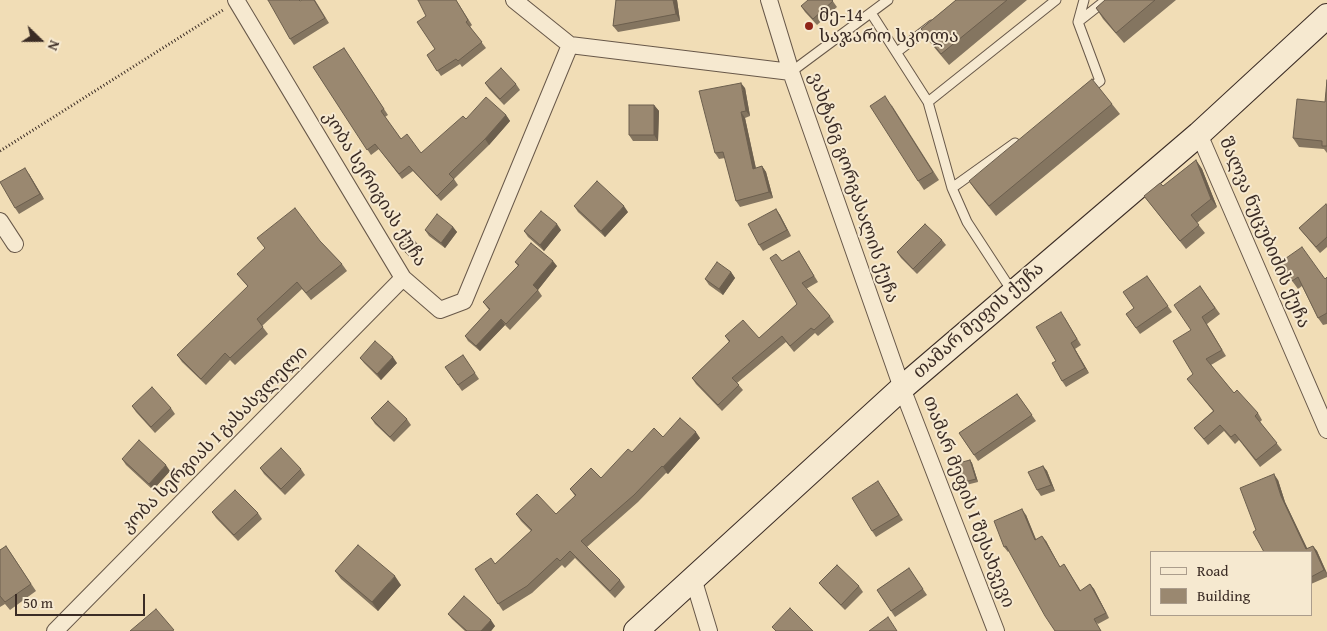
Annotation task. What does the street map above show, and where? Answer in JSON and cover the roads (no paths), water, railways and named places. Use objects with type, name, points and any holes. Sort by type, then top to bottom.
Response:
[{"type":"street","name":"კობა სერიგიას ქუჩა","points":[[236,0],[403,278],[440,310],[464,301],[570,45]]},
{"type":"street","points":[[514,0],[570,45],[791,72]]},
{"type":"street","name":"ვახტანგ გორგასალის ქუჩა","points":[[768,0],[791,72],[902,388]]},
{"type":"street","name":"თამარ მეფის ქუჩა","points":[[636,631],[902,388],[1199,134],[1327,16]]},
{"type":"street","name":"შალვა ნუცუბიძის ქუჩა","points":[[1199,134],[1327,430]]},
{"type":"street","points":[[0,221],[15,244]]},
{"type":"street","name":"კობა სერგიას I გასასვლელი","points":[[55,631],[403,278]]},
{"type":"street","name":"თამარ მეფის I შესახვევი","points":[[902,388],[996,631]]},
{"type":"street","points":[[694,578],[709,631]]},
{"type":"lane","points":[[791,72],[888,0]]},
{"type":"lane","points":[[928,102],[1056,0]]},
{"type":"lane","points":[[1077,98],[1100,81],[1078,22],[1084,0]]},
{"type":"lane","points":[[1078,22],[1106,0]]},
{"type":"lane","points":[[872,13],[928,102],[952,188],[967,222],[1012,292]]},
{"type":"lane","points":[[896,52],[941,18]]},
{"type":"lane","points":[[952,188],[1022,138]]},
{"type":"place","name":"მე-14 საჯარო სკოლა","points":[[809,26]]}]
